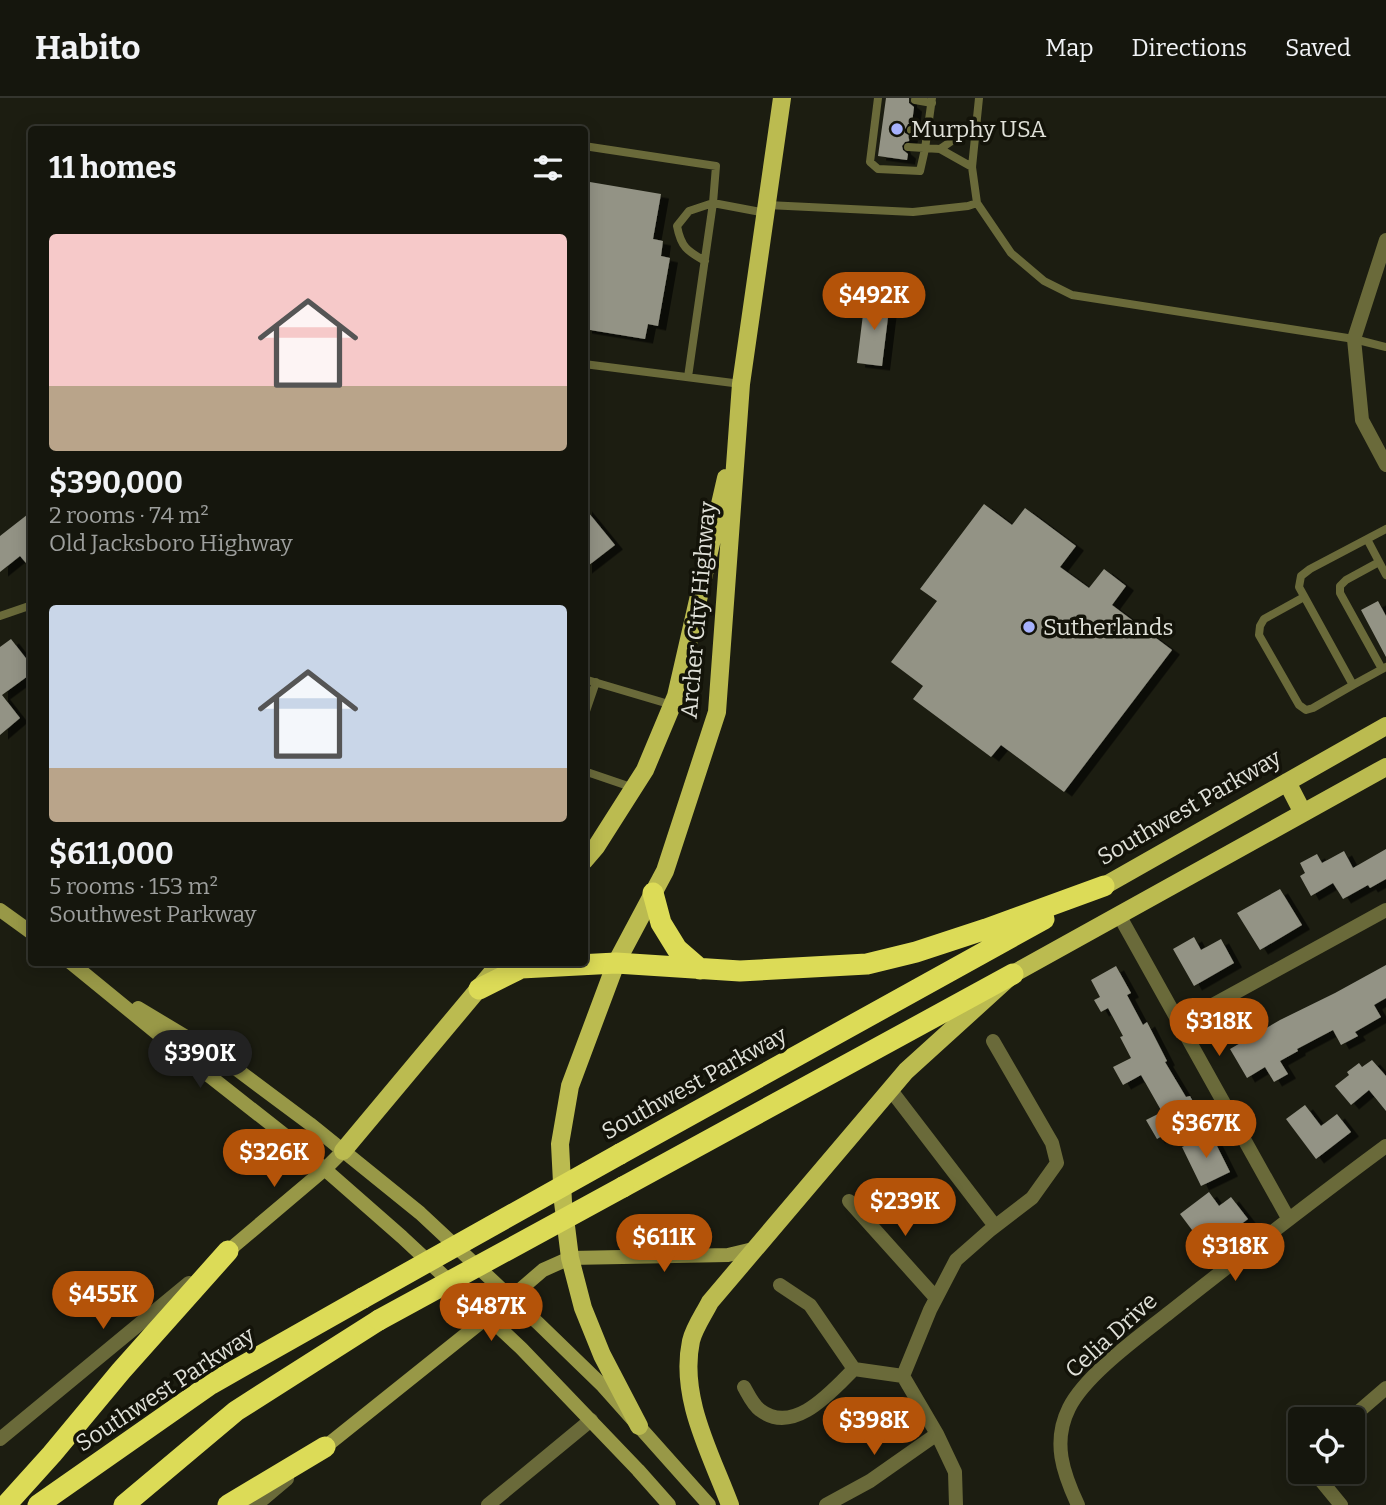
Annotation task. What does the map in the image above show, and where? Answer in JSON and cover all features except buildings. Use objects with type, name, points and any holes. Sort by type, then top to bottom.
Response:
[{"type":"highway","points":[[588,964],[616,963],[740,971],[867,964],[986,929],[1104,886]]},
{"type":"highway","name":"Southwest Parkway","points":[[38,1505],[211,1384],[1104,886]]},
{"type":"highway","points":[[653,893],[661,923],[677,949],[700,969]]},
{"type":"highway","points":[[479,989],[521,968],[559,966]]},
{"type":"highway","points":[[124,1505],[236,1411],[379,1320],[1013,974]]},
{"type":"highway","points":[[6,1505],[228,1251]]},
{"type":"highway","points":[[228,1505],[325,1447]]},
{"type":"main road","name":"Archer City Highway","points":[[639,1426],[602,1355],[583,1308],[569,1258],[560,1144],[570,1086],[616,963],[665,871],[718,712],[741,384],[782,98]]},
{"type":"main road","name":"Archer City Highway","points":[[588,856],[645,770],[676,696],[738,427]]},
{"type":"main road","name":"Southwest Parkway","points":[[1104,886],[1386,726]]},
{"type":"main road","points":[[730,1505],[696,1418],[688,1377],[691,1340],[710,1302],[906,1071],[1013,974],[1386,767]]},
{"type":"main road","points":[[1287,782],[1303,813]]},
{"type":"main road","points":[[0,910],[28,930]]},
{"type":"main road","points":[[76,966],[296,1144],[402,1237],[521,1348],[669,1505]]},
{"type":"main road","points":[[228,1251],[343,1151],[498,966]]},
{"type":"main road","points":[[97,984],[223,1059],[310,1124],[420,1213],[603,1386],[709,1505]]},
{"type":"main road","points":[[325,1447],[543,1270],[569,1258],[728,1255],[753,1249]]},
{"type":"street","points":[[1386,240],[1354,339],[1362,420],[1386,465]]},
{"type":"street","points":[[1180,1023],[1386,910]]},
{"type":"street","points":[[1119,915],[1288,1218]]},
{"type":"street","points":[[903,1376],[930,1310],[956,1260],[1032,1198],[1057,1163],[1052,1143],[993,1041]]},
{"type":"street","points":[[890,1090],[995,1226]]},
{"type":"street","name":"Celia Drive","points":[[1077,1505],[1065,1478],[1060,1443],[1069,1407],[1096,1374],[1288,1218],[1386,1146]]},
{"type":"street","points":[[849,1201],[936,1298]]},
{"type":"street","points":[[0,1439],[228,1251]]},
{"type":"street","points":[[780,1285],[810,1305],[854,1369],[903,1376]]},
{"type":"street","points":[[744,1387],[759,1409],[778,1419],[803,1413],[828,1395],[854,1369]]},
{"type":"street","points":[[903,1376],[937,1434],[955,1472],[956,1505]]},
{"type":"street","points":[[1364,1407],[1386,1388]]},
{"type":"street","points":[[488,1505],[591,1420]]},
{"type":"street","points":[[826,1505],[870,1481],[937,1434]]},
{"type":"street","points":[[256,1505],[325,1447]]},
{"type":"street","points":[[1324,1484],[1341,1505]]},
{"type":"lane","points":[[878,98],[876,143],[870,162],[878,169],[920,170],[932,100],[915,100]]},
{"type":"lane","points":[[979,98],[972,167],[978,203],[1011,253],[1044,281],[1072,295],[1386,346]]},
{"type":"lane","points":[[940,149],[975,125]]},
{"type":"lane","points":[[911,130],[928,132]]},
{"type":"lane","points":[[588,147],[716,166],[688,377]]},
{"type":"lane","points":[[908,147],[940,149],[972,167]]},
{"type":"lane","points":[[705,261],[690,253],[680,241],[677,226],[689,211],[713,203],[767,209],[913,212],[978,203]]},
{"type":"lane","points":[[588,364],[741,384]]},
{"type":"lane","points":[[1353,685],[1298,587],[1301,576],[1310,569],[1386,529]]},
{"type":"lane","points":[[1367,539],[1386,575]]},
{"type":"lane","points":[[1304,597],[1264,619],[1259,635],[1300,705],[1306,710],[1384,668],[1339,593],[1340,586],[1346,580],[1379,562]]},
{"type":"lane","points":[[0,616],[28,607]]},
{"type":"lane","points":[[588,680],[672,705]]},
{"type":"lane","points":[[588,705],[596,682]]},
{"type":"lane","points":[[588,772],[634,788]]},
{"type":"place","name":"Murphy USA","points":[[897,129]]},
{"type":"place","name":"Sutherlands","points":[[1029,627]]}]
